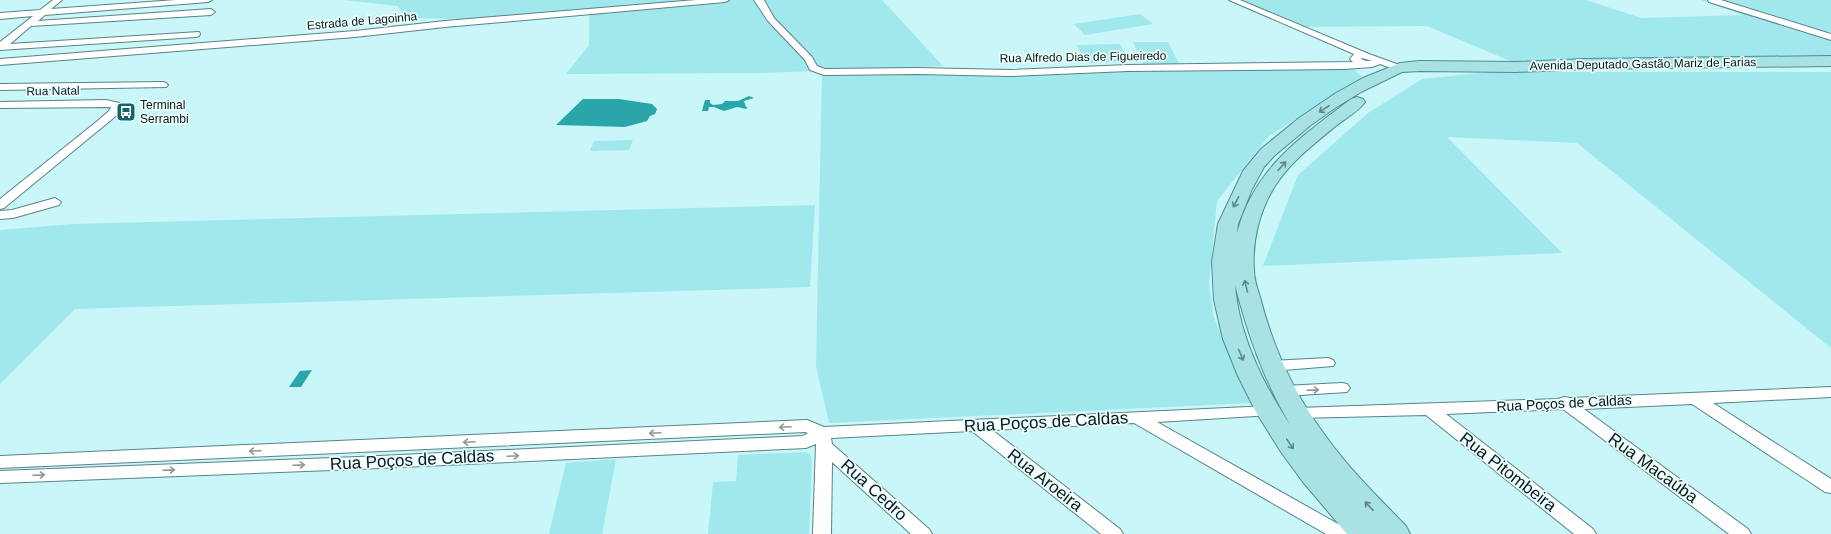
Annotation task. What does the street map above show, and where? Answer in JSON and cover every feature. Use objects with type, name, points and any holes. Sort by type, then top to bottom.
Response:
[{"type":"main road","name":"Avenida Deputado Gastão Mariz de Farias","points":[[1400,71],[1456,66],[1516,67],[1585,64],[1831,61]]},
{"type":"main road","points":[[1396,534],[1340,474],[1317,444],[1297,413],[1277,401],[1248,373],[1232,336],[1225,300],[1222,265],[1223,242],[1234,204],[1263,156],[1304,122],[1356,88],[1400,71]]},
{"type":"main road","points":[[1365,534],[1313,476],[1290,444],[1277,401],[1271,366],[1255,323],[1244,274],[1243,252],[1249,222],[1271,179],[1301,148],[1358,101],[1400,71]]},
{"type":"main road","points":[[1230,322],[1243,326],[1255,323]]},
{"type":"street","points":[[0,47],[58,0]]},
{"type":"street","points":[[0,16],[208,0]]},
{"type":"street","name":"Estrada de Lagoinha","points":[[0,62],[355,34],[445,24],[725,0]]},
{"type":"street","points":[[1233,0],[1369,60],[1400,71]]},
{"type":"street","points":[[1712,0],[1831,37]]},
{"type":"street","name":"Rua Alfredo Dias de Figueiredo","points":[[760,2],[771,20],[809,59],[813,68],[824,72],[918,71],[1012,73],[1121,68],[1344,66],[1369,60]]},
{"type":"street","points":[[28,24],[211,12]]},
{"type":"street","points":[[0,47],[196,34]]},
{"type":"street","points":[[0,87],[163,85]]},
{"type":"street","name":"Rua Natal","points":[[0,105],[115,104],[116,107],[113,113],[57,159]]},
{"type":"street","points":[[0,205],[57,159],[74,159]]},
{"type":"street","points":[[0,215],[13,214],[19,218],[27,218],[57,206]]},
{"type":"street","points":[[1271,366],[1328,362]]},
{"type":"street","name":"Rua Poços de Caldas","points":[[0,477],[358,463],[806,442],[976,426],[1137,418],[1277,401],[1342,388]]},
{"type":"street","points":[[1824,392],[1831,401]]},
{"type":"street","name":"Rua Poços de Caldas","points":[[1297,413],[1430,410],[1564,402],[1824,392]]},
{"type":"street","points":[[1693,397],[1831,487]]},
{"type":"street","name":"Rua Macaúba","points":[[1564,402],[1742,534]]},
{"type":"street","name":"Rua Pitombeira","points":[[1430,410],[1586,534]]},
{"type":"street","points":[[1137,418],[1341,534]]},
{"type":"street","name":"Rua Poços de Caldas","points":[[0,462],[807,426],[823,440]]},
{"type":"street","name":"Rua Aroeira","points":[[976,426],[1114,534]]},
{"type":"street","points":[[822,534],[823,440]]},
{"type":"street","name":"Rua Cedro","points":[[823,440],[923,534]]},
{"type":"shaded area","points":[[344,0],[882,0],[943,66],[764,73],[566,74],[589,45],[589,10],[463,19],[405,18],[398,6]]},
{"type":"shaded area","points":[[1240,0],[1586,0],[1641,18],[1742,15],[1701,0],[1831,0],[1831,32],[1812,33],[1831,39],[1831,59],[1515,63],[1427,26],[1301,27]]},
{"type":"shaded area","points":[[1140,14],[1153,24],[1085,35],[1074,24]]},
{"type":"shaded area","points":[[1133,42],[1168,42],[1179,64],[1143,64]]},
{"type":"shaded area","points":[[1120,44],[1129,62],[1085,63],[1077,45]]},
{"type":"shaded area","points":[[1353,68],[1363,78],[1334,94],[1269,136],[1217,201],[1209,283],[1214,318],[1252,403],[829,423],[816,366],[822,73]]},
{"type":"shaded area","points":[[1489,72],[1831,72],[1831,348],[1577,143],[1447,137],[1562,253],[1263,266],[1298,175],[1368,113],[1422,79]]},
{"type":"shaded area","points":[[749,96],[754,98],[744,101],[746,107],[748,107],[746,109],[737,107],[724,111],[714,107],[709,107],[708,111],[702,111],[705,100],[710,100],[710,103],[713,105],[722,104],[725,101],[738,101]]},
{"type":"shaded area","points":[[583,99],[619,99],[652,104],[657,109],[655,114],[650,116],[647,121],[625,127],[556,125]]},
{"type":"shaded area","points":[[633,140],[629,150],[590,151],[594,141]]},
{"type":"shaded area","points":[[815,205],[810,287],[75,309],[0,384],[0,230],[73,224]]},
{"type":"shaded area","points":[[312,370],[301,387],[289,387],[300,371]]},
{"type":"shaded area","points":[[805,452],[810,454],[812,458],[809,534],[708,534],[713,482],[736,481],[738,455]]},
{"type":"shaded area","points":[[616,459],[602,534],[549,534],[566,463]]},
{"type":"place","name":"Terminal Serrambi","points":[[126,112]]}]
